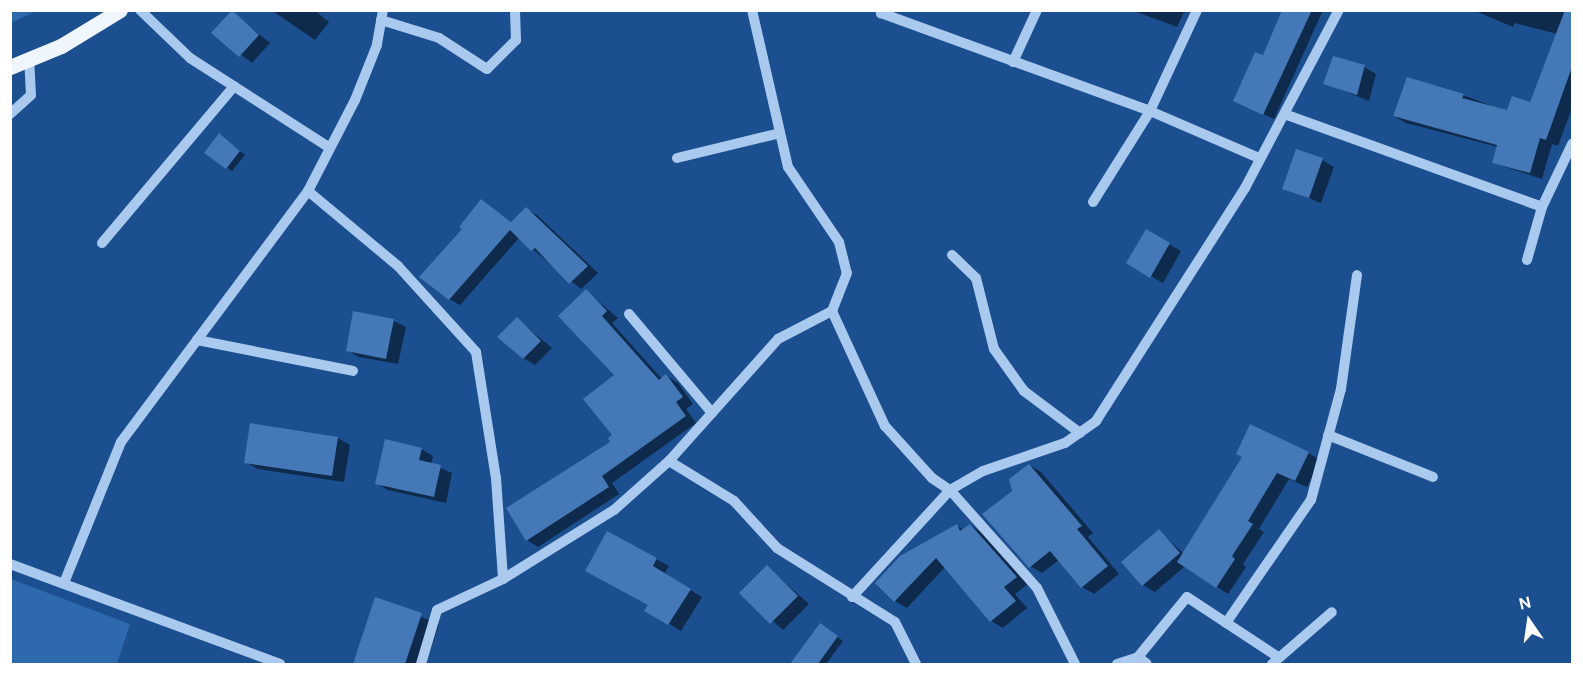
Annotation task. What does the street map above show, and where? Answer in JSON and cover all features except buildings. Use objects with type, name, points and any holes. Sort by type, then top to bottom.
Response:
[{"type":"main road","points":[[10,67],[29,60],[120,10]]},
{"type":"street","points":[[140,10],[190,58],[330,148]]},
{"type":"street","points":[[64,583],[121,442],[308,191],[377,45],[382,15],[439,38],[487,69],[516,40],[516,10]]},
{"type":"street","points":[[422,664],[437,610],[503,579],[614,510],[669,461],[778,339],[832,311],[847,273],[839,242],[788,167],[752,10]]},
{"type":"street","points":[[883,10],[881,13],[1150,111],[1259,158]]},
{"type":"street","points":[[1013,62],[1037,10]]},
{"type":"street","points":[[1093,202],[1150,111],[1197,10]]},
{"type":"street","points":[[852,597],[950,490],[982,471],[1065,444],[1096,421],[1245,188],[1259,158],[1287,115],[1339,10]]},
{"type":"street","points":[[10,114],[31,95],[29,60]]},
{"type":"street","points":[[102,243],[234,86]]},
{"type":"street","points":[[1287,115],[1542,207]]},
{"type":"street","points":[[677,158],[780,133]]},
{"type":"street","points":[[1527,260],[1542,207],[1572,144]]},
{"type":"street","points":[[308,191],[398,266],[476,352],[496,478],[503,579]]},
{"type":"street","points":[[952,255],[976,278],[994,349],[1024,391],[1080,433]]},
{"type":"street","points":[[1226,623],[1311,500],[1341,389],[1357,275]]},
{"type":"street","points":[[832,311],[885,426],[932,478],[950,490],[1037,588],[1075,664]]},
{"type":"street","points":[[629,314],[712,413]]},
{"type":"street","points":[[197,340],[353,371]]},
{"type":"street","points":[[1328,435],[1433,477]]},
{"type":"street","points":[[669,461],[734,501],[777,548],[852,597],[866,601],[896,622],[916,664]]},
{"type":"street","points":[[10,564],[280,664]]},
{"type":"street","points":[[1117,664],[1138,657],[1187,597],[1226,623],[1275,661],[1332,612]]},
{"type":"street","points":[[1138,657],[1147,664]]},
{"type":"shaded area","points":[[11,10],[36,10],[36,11],[11,23]]},
{"type":"shaded area","points":[[11,579],[130,624],[117,664],[11,664]]}]
